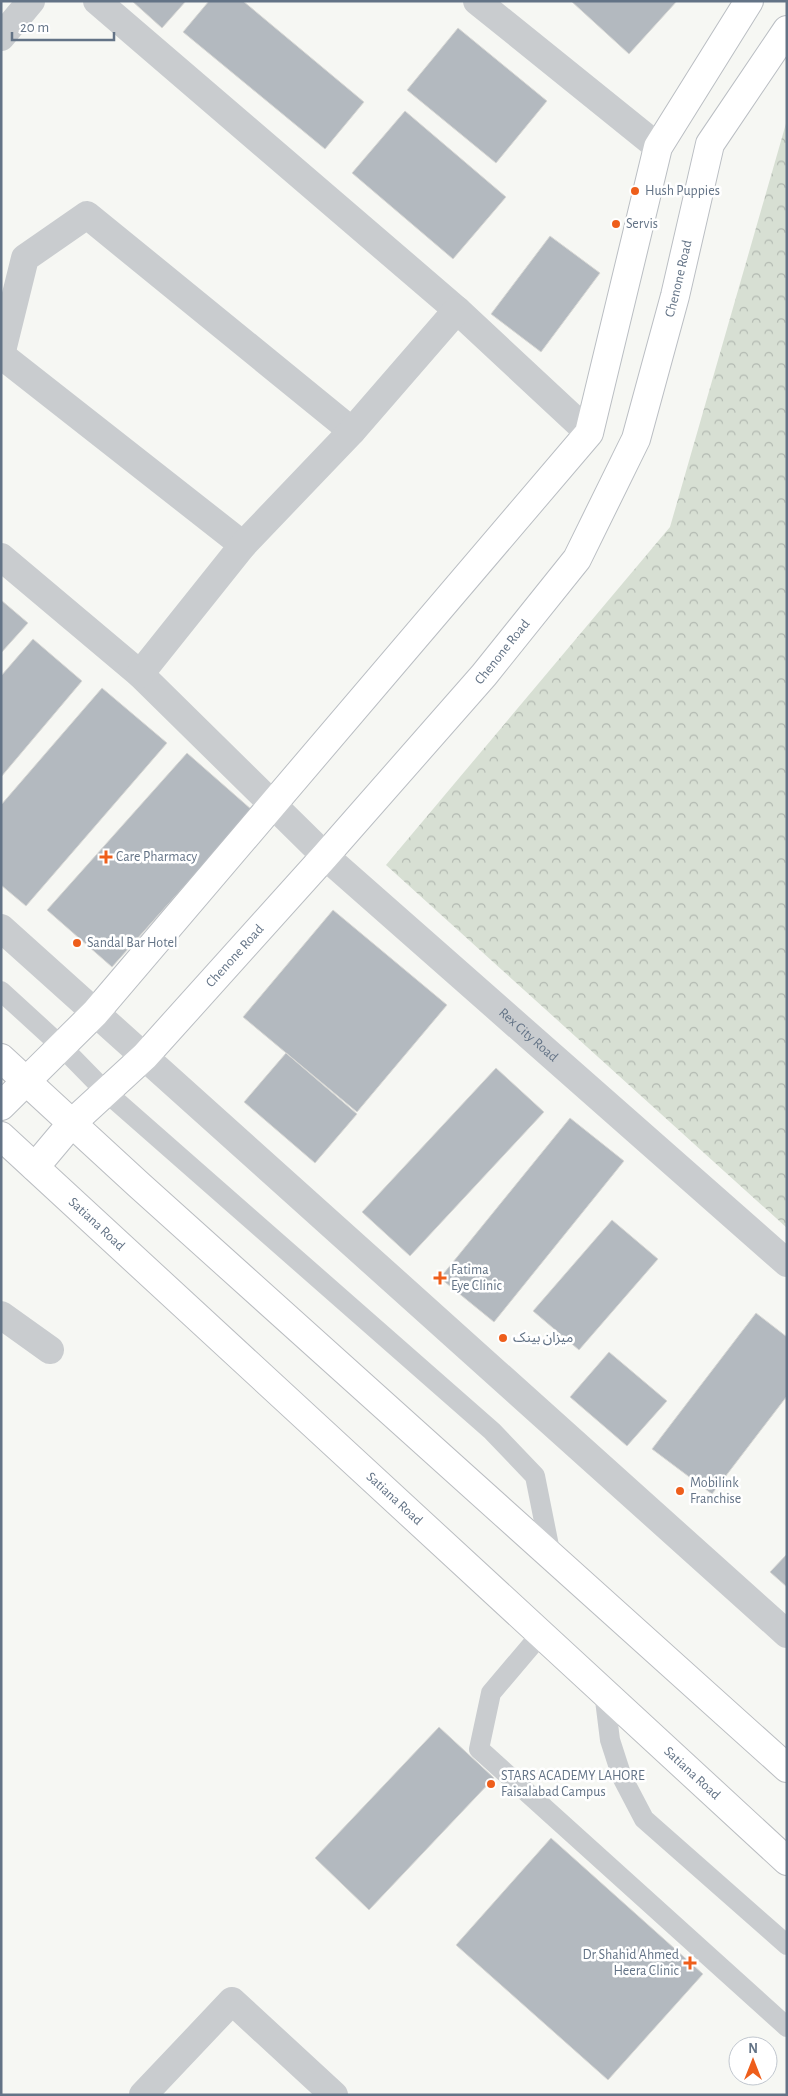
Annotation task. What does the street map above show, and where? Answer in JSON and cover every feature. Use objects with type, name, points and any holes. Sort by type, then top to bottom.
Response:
[{"type":"street","points":[[1,37],[31,1]]},
{"type":"street","points":[[97,1],[458,310],[589,433]]},
{"type":"street","points":[[476,1],[658,147]]},
{"type":"street","points":[[1,1106],[95,1013],[589,433],[658,147],[749,1]]},
{"type":"street","name":"Chenone Road","points":[[36,1167],[72,1123],[145,1056],[325,856],[484,675],[577,559],[636,439],[675,296],[710,144],[787,30]]},
{"type":"street","points":[[243,545],[1,355],[25,258],[87,215],[352,431]]},
{"type":"street","points":[[140,674],[243,545],[352,431],[458,310]]},
{"type":"street","name":"Rex City Road","points":[[1,557],[140,674],[325,856],[787,1263]]},
{"type":"street","points":[[1,928],[787,1634]]},
{"type":"street","points":[[1,1058],[787,1768]]},
{"type":"street","name":"Satiana Road","points":[[1,1136],[787,1861]]},
{"type":"street","points":[[1,1315],[50,1350]]},
{"type":"street","points":[[143,2095],[232,2000],[334,2095]]},
{"type":"lane","points":[[1,991],[61,1046],[106,1092],[492,1432],[535,1476],[552,1556]]},
{"type":"lane","points":[[541,1634],[491,1693],[479,1749],[787,2027]]},
{"type":"lane","points":[[604,1692],[610,1740],[622,1777],[644,1819],[787,1945]]},
{"type":"green space","points":[[787,120],[787,1228],[386,865],[670,527]]},
{"type":"building","points":[[132,1],[186,1],[162,28]]},
{"type":"building","points":[[209,1],[243,1],[364,102],[325,149],[183,32]]},
{"type":"building","points":[[571,1],[677,1],[629,54]]},
{"type":"building","points":[[458,28],[547,101],[496,163],[407,90]]},
{"type":"building","points":[[405,111],[506,197],[453,259],[352,173]]},
{"type":"building","points":[[550,236],[600,273],[541,352],[491,314]]},
{"type":"building","points":[[1,600],[28,623],[1,653]]},
{"type":"building","points":[[33,639],[82,681],[1,777],[1,676]]},
{"type":"building","points":[[102,688],[167,743],[26,906],[1,885],[1,805]]},
{"type":"building","points":[[187,753],[252,810],[112,967],[47,910]]},
{"type":"building","points":[[333,910],[447,1005],[357,1112],[243,1017]]},
{"type":"building","points":[[286,1053],[357,1114],[315,1163],[244,1102]]},
{"type":"building","points":[[496,1068],[544,1112],[410,1256],[362,1212]]},
{"type":"building","points":[[570,1118],[624,1161],[494,1322],[440,1278]]},
{"type":"building","points":[[612,1220],[658,1259],[579,1350],[533,1311]]},
{"type":"building","points":[[756,1313],[787,1337],[787,1396],[712,1494],[652,1449]]},
{"type":"building","points":[[609,1352],[667,1401],[627,1446],[570,1397]]},
{"type":"building","points":[[787,1554],[787,1587],[770,1572]]},
{"type":"building","points":[[439,1727],[494,1778],[369,1910],[315,1858]]},
{"type":"building","points":[[551,1838],[703,1974],[608,2080],[456,1945]]},
{"type":"place","name":"Hush Puppies","points":[[635,191]]},
{"type":"place","name":"Servis","points":[[616,224]]},
{"type":"place","name":"Care Pharmacy","points":[[106,857]]},
{"type":"place","name":"Sandal Bar Hotel","points":[[77,943]]},
{"type":"place","name":"Fatima Eye Clinic","points":[[440,1278]]},
{"type":"place","name":"میزان بینک","points":[[503,1338]]},
{"type":"place","name":"Mobilink Franchise","points":[[680,1491]]},
{"type":"place","name":"STARS ACADEMY LAHORE Faisalabad Campus","points":[[491,1784]]},
{"type":"place","name":"Dr Shahid Ahmed Heera Clinic","points":[[690,1963]]}]
